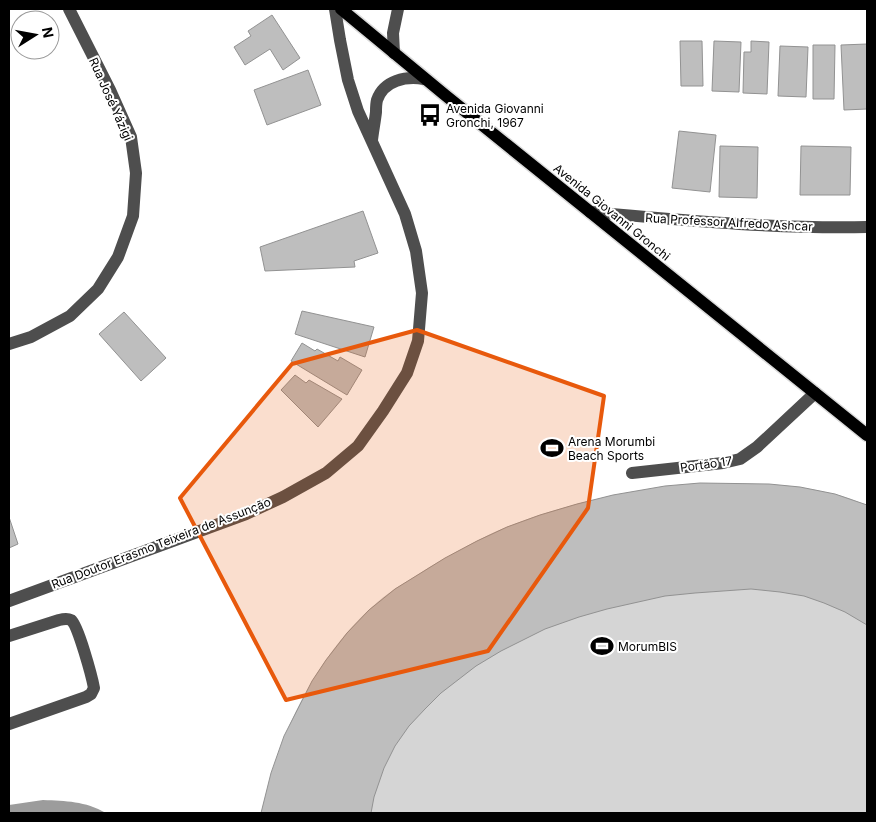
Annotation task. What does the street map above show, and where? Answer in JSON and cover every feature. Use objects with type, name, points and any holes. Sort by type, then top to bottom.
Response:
[{"type":"main road","name":"Avenida Giovanni Gronchi","points":[[340,9],[424,79],[867,435]]},
{"type":"street","name":"Rua José Yázigi","points":[[9,344],[32,337],[70,316],[98,289],[118,257],[133,216],[136,173],[130,137],[110,90],[69,9]]},
{"type":"street","name":"Rua Doutor Erasmo Teixeira de Assunção","points":[[9,601],[237,517],[283,497],[326,473],[358,446],[407,373],[418,341],[422,293],[416,251],[405,214],[358,111],[348,80],[335,9]]},
{"type":"street","points":[[394,53],[393,33],[398,9]]},
{"type":"street","points":[[372,140],[377,101],[385,87],[394,81],[404,78],[424,79]]},
{"type":"street","name":"Rua Professor Alfredo Ashcar","points":[[590,212],[716,222],[828,228],[867,227]]},
{"type":"street","name":"Portão 17","points":[[632,473],[722,463],[740,459],[757,447],[815,393]]},
{"type":"street","points":[[9,636],[59,620],[70,620],[74,624],[86,656],[94,688],[91,694],[86,697],[9,724]]},
{"type":"highlighted area","points":[[417,330],[604,396],[588,508],[488,651],[286,700],[180,498],[292,364]]},
{"type":"shaded area","name":"MorumBIS","points":[[700,483],[767,484],[801,487],[846,497],[867,505],[867,813],[261,813],[288,728],[304,696],[321,667],[340,642],[360,618],[384,597],[428,568],[468,546],[499,530],[532,518],[579,503],[627,493]]},
{"type":"shaded area","points":[[43,800],[83,804],[106,813],[9,813],[9,805]]},
{"type":"building","points":[[272,15],[300,58],[283,70],[270,49],[245,65],[234,47],[251,36],[248,31]]},
{"type":"building","points":[[680,41],[702,41],[703,86],[681,86]]},
{"type":"building","points":[[714,41],[741,42],[739,92],[712,91]]},
{"type":"building","points":[[751,41],[769,42],[767,94],[743,93],[744,52],[751,52]]},
{"type":"building","points":[[867,44],[867,109],[844,110],[841,45]]},
{"type":"building","points":[[813,45],[835,45],[834,99],[813,99]]},
{"type":"building","points":[[780,46],[808,47],[806,97],[778,96]]},
{"type":"building","points":[[308,70],[321,105],[267,125],[254,90]]},
{"type":"building","points":[[679,131],[716,135],[710,192],[672,188]]},
{"type":"building","points":[[720,146],[758,147],[757,198],[719,197]]},
{"type":"building","points":[[801,146],[851,147],[850,195],[800,195]]},
{"type":"building","points":[[363,211],[378,253],[354,261],[355,267],[265,271],[260,247]]},
{"type":"building","points":[[302,311],[374,327],[365,357],[295,334]]},
{"type":"building","points":[[124,312],[166,358],[141,381],[99,334]]},
{"type":"building","points":[[302,343],[338,361],[340,357],[362,370],[347,395],[291,361]]},
{"type":"building","points":[[295,375],[306,383],[309,380],[342,399],[318,427],[281,390]]},
{"type":"building","points":[[700,483],[769,484],[800,487],[835,494],[867,505],[867,625],[845,612],[804,596],[751,589],[665,596],[579,617],[545,629],[501,651],[476,666],[441,693],[409,726],[395,746],[384,768],[374,797],[371,813],[261,813],[271,773],[284,736],[312,681],[347,633],[369,610],[395,589],[477,541],[540,515],[613,495],[665,486]]},
{"type":"building","points":[[9,517],[18,544],[9,548]]},
{"type":"place","name":"Avenida Giovanni Gronchi, 1967","points":[[430,115]]},
{"type":"place","name":"Arena Morumbi Beach Sports","points":[[552,448]]},
{"type":"place","name":"MorumBIS","points":[[602,646]]}]
